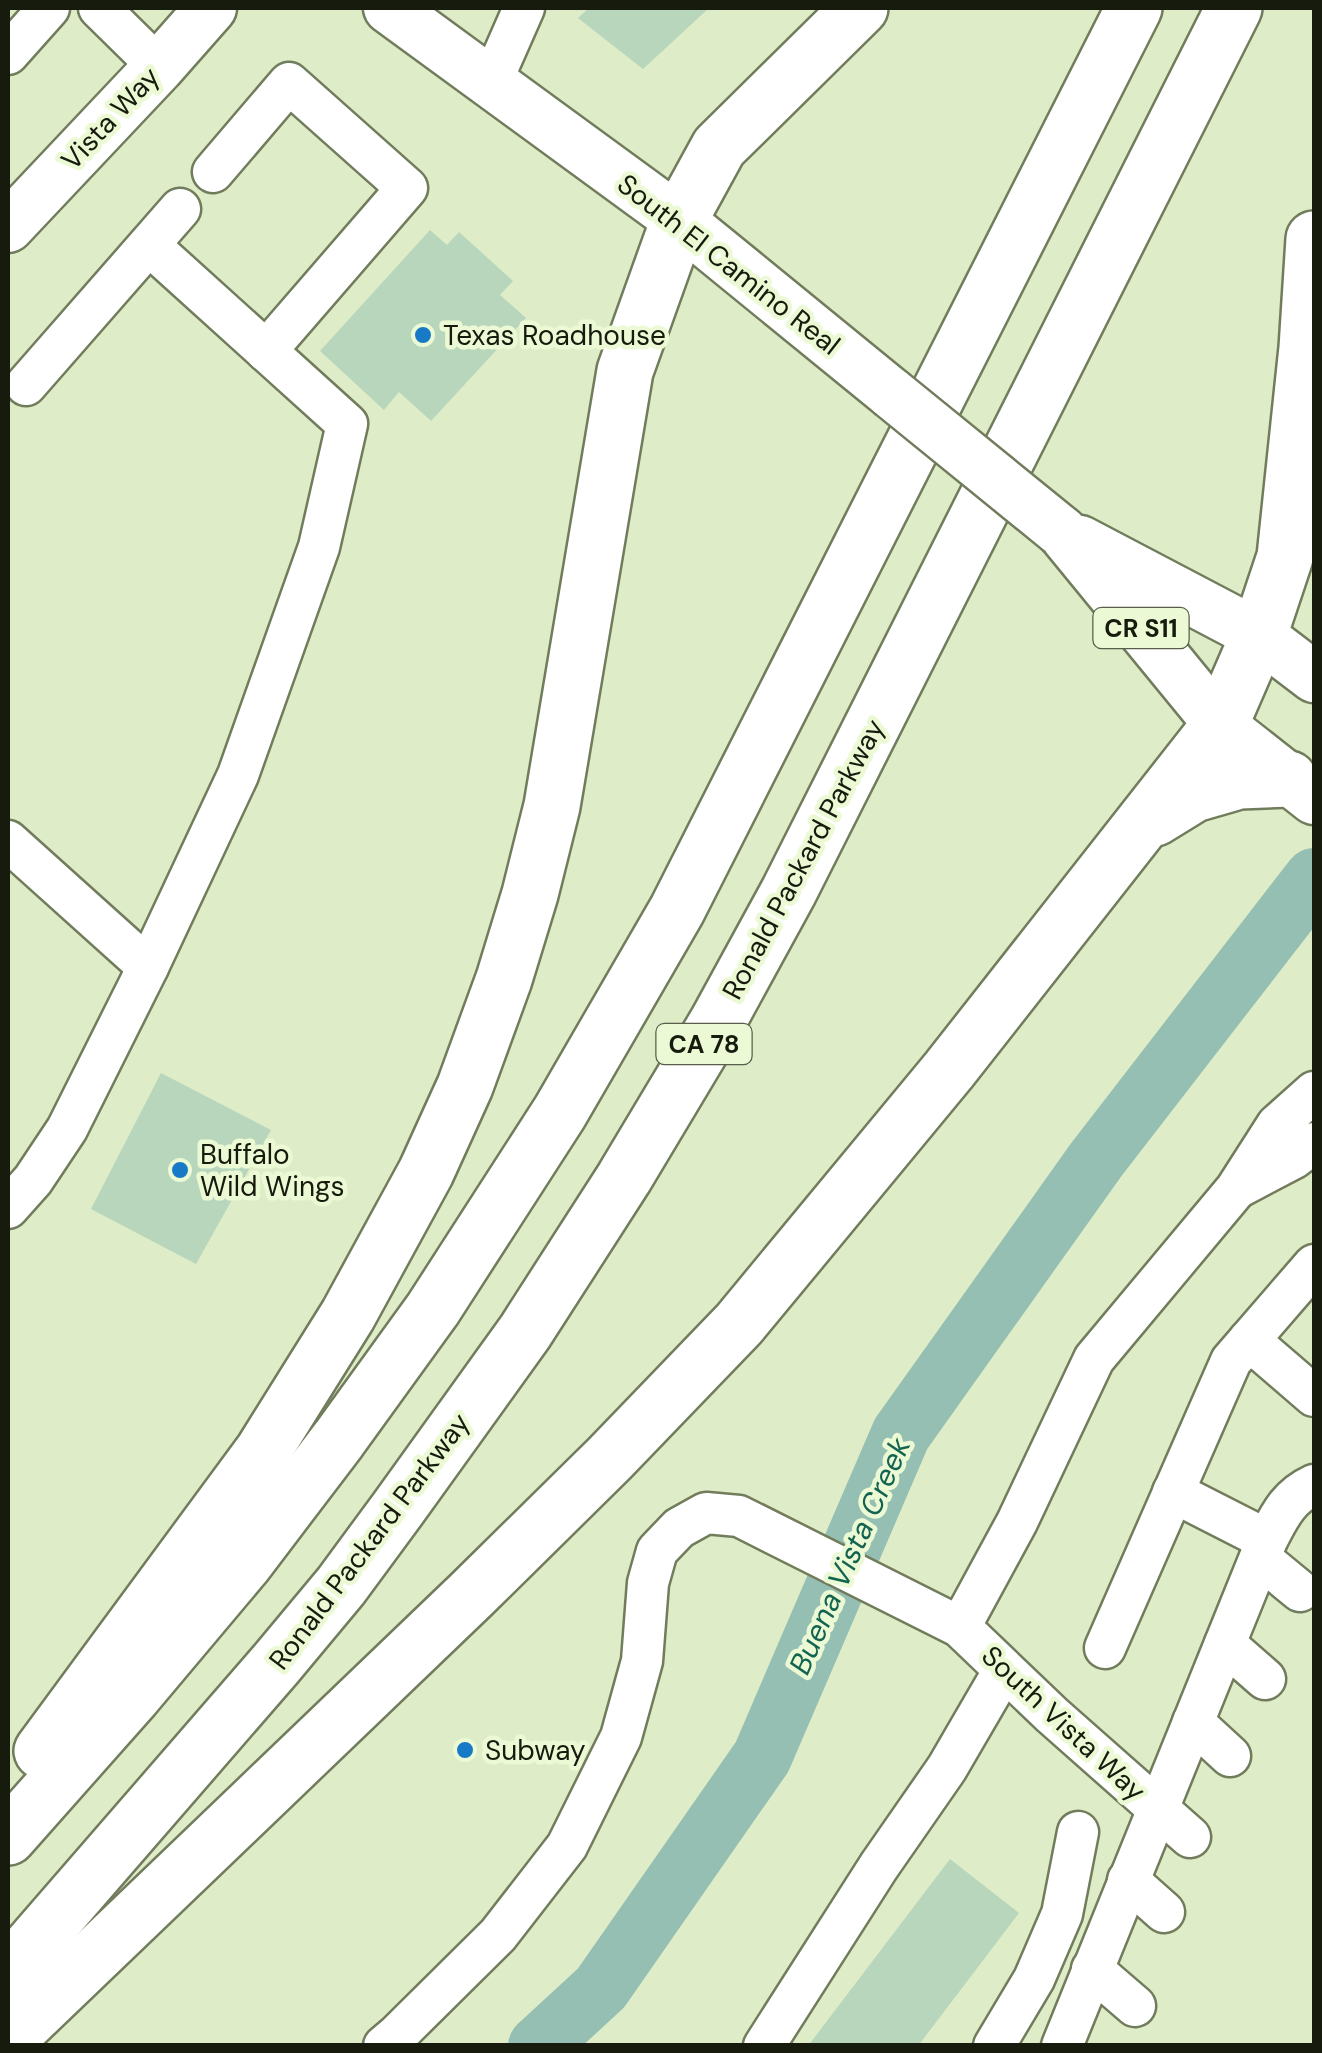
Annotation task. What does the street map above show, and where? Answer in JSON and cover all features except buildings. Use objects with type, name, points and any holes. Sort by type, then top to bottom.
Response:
[{"type":"highway","points":[[8,1797],[262,1451],[348,1315],[426,1172],[465,1086],[530,894],[552,806],[625,371],[679,220],[720,147],[860,8]]},
{"type":"highway","name":"CA 78","points":[[8,1837],[232,1579],[327,1455],[433,1309],[560,1112],[678,910],[1134,8]]},
{"type":"highway","name":"Ronald Packard Parkway","points":[[8,1974],[341,1586],[526,1332],[624,1178],[718,1021],[789,891],[1234,8]]},
{"type":"highway","points":[[8,2039],[485,1582],[739,1324],[949,1070],[1220,725],[1260,635],[1285,556],[1314,239]]},
{"type":"highway","points":[[1144,824],[1194,794],[1239,781],[1302,789]]},
{"type":"main road","name":"Vista Way","points":[[14,207],[159,67],[212,8]]},
{"type":"main road","name":"South El Camino Real","points":[[389,8],[679,220],[1062,532]]},
{"type":"main road","name":"CR S11","points":[[1062,532],[1260,635],[1314,677]]},
{"type":"main road","name":"CR S11","points":[[1062,532],[1220,725],[1302,789]]},
{"type":"street","points":[[8,54],[49,8]]},
{"type":"street","points":[[99,8],[159,67]]},
{"type":"street","points":[[492,83],[524,8]]},
{"type":"street","points":[[213,172],[289,83],[407,188],[266,351]]},
{"type":"street","points":[[26,386],[180,209]]},
{"type":"street","points":[[8,1208],[33,1180],[42,1134],[68,1130],[87,1055],[148,967],[243,760],[319,547],[347,424],[150,245]]},
{"type":"street","points":[[8,841],[148,967]]},
{"type":"street","name":"South Vista Way","points":[[960,1627],[1017,1522],[1094,1360],[1236,1189],[1278,1126],[1314,1092]]},
{"type":"street","name":"South Vista Way","points":[[1236,1189],[1314,1143]]},
{"type":"street","points":[[1105,1648],[1231,1361],[1311,1276]]},
{"type":"street","points":[[1249,1340],[1314,1396]]},
{"type":"street","points":[[1190,1837],[1157,1809],[1284,1506],[1314,1485]]},
{"type":"street","points":[[1173,1492],[1264,1548],[1300,1591]]},
{"type":"street","name":"South Vista Way","points":[[384,2046],[498,1934],[567,1846],[621,1737],[642,1661],[648,1583],[657,1551],[679,1528],[706,1514],[739,1516],[960,1627],[1157,1809],[1062,2046]]},
{"type":"street","points":[[1225,1644],[1265,1679]]},
{"type":"street","points":[[764,2046],[946,1768],[1004,1670]]},
{"type":"street","points":[[1193,1722],[1230,1756]]},
{"type":"street","points":[[994,2046],[1034,1980],[1062,1914],[1078,1832]]},
{"type":"street","points":[[1128,1880],[1164,1912]]},
{"type":"street","points":[[1062,1914],[1099,1953],[1135,2006]]},
{"type":"waterway","name":"Buena Vista Creek","points":[[538,2046],[601,1988],[762,1757],[901,1434],[1096,1160],[1314,878]]},
{"type":"place","name":"Texas Roadhouse","points":[[423,335]]},
{"type":"place","name":"Buffalo Wild Wings","points":[[180,1170]]},
{"type":"place","name":"Subway","points":[[465,1750]]}]
